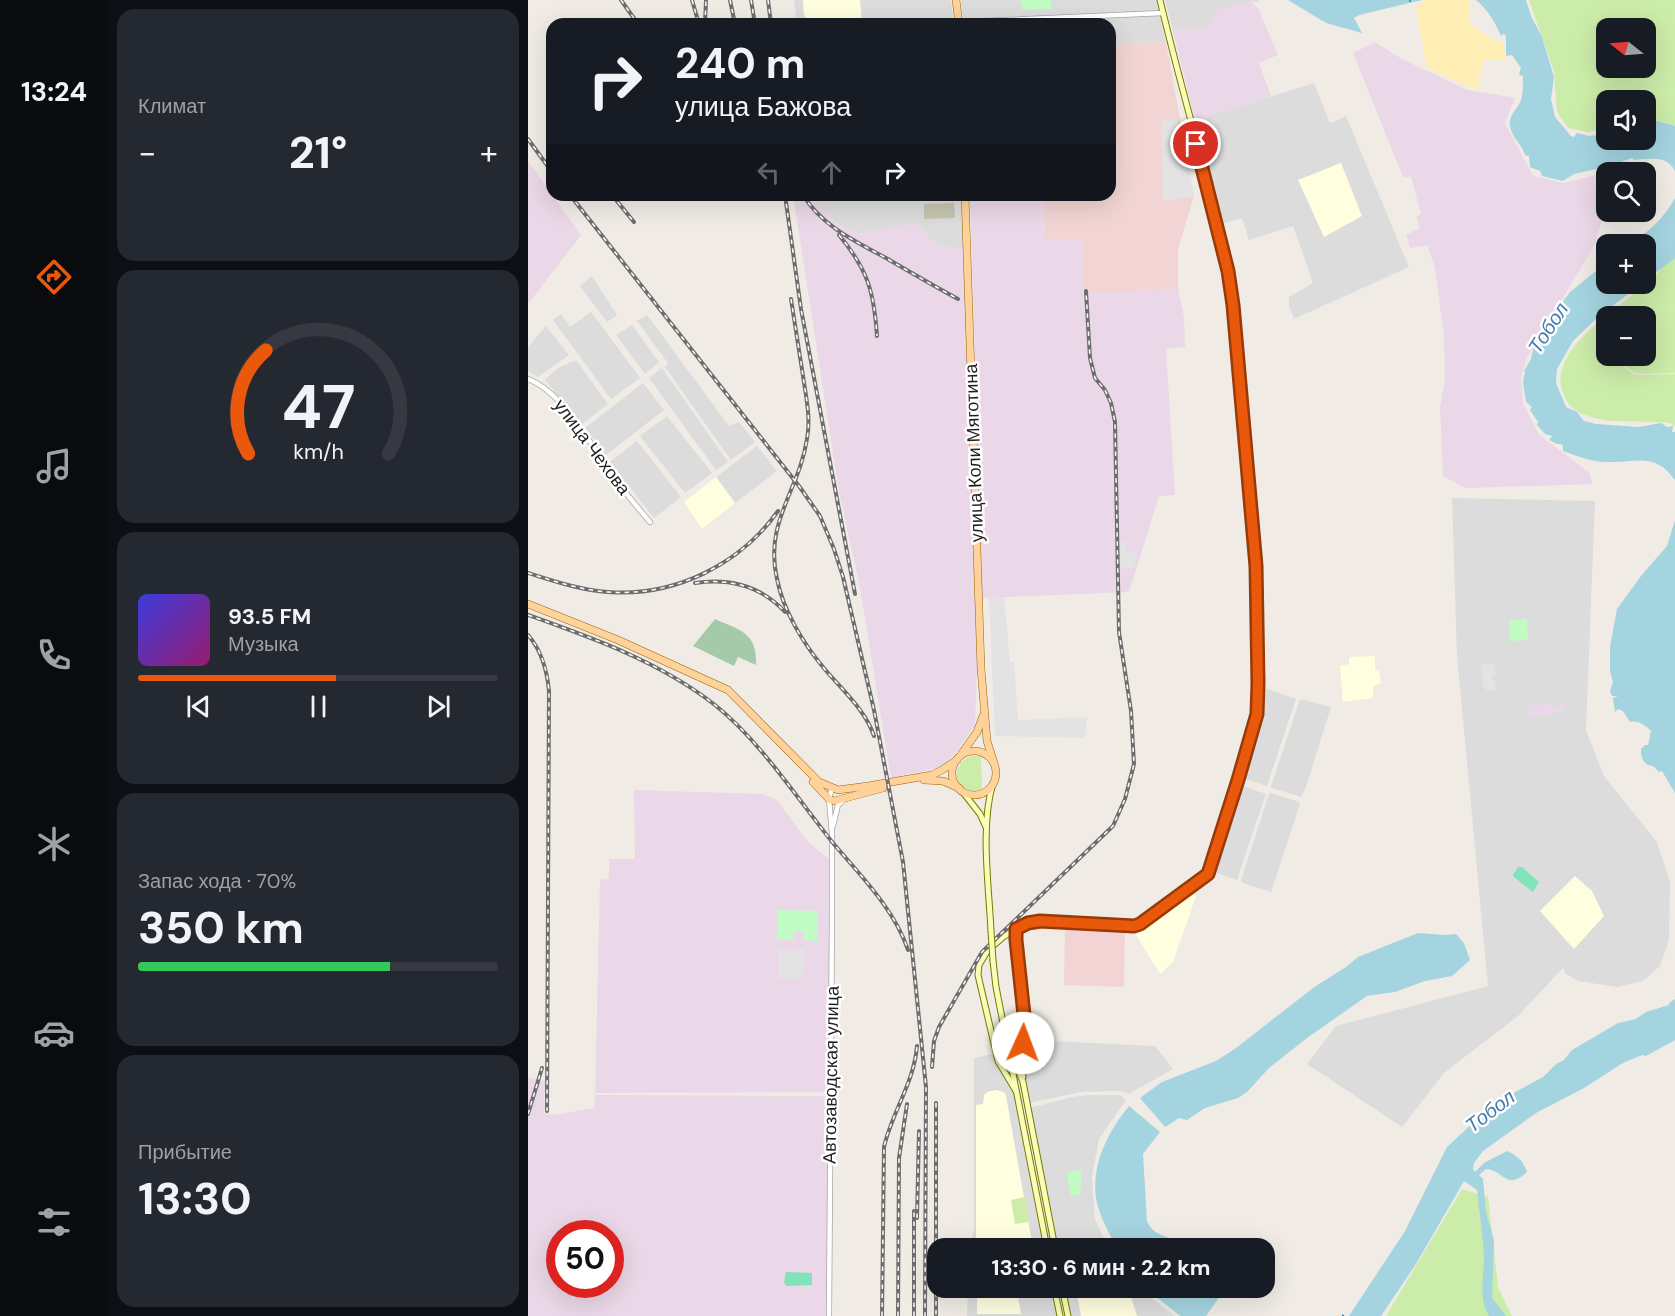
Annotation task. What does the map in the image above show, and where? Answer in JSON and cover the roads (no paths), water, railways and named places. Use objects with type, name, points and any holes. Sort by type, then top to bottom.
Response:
[{"type":"main road","points":[[956,0],[958,18]]},
{"type":"main road","points":[[1016,1090],[998,1061],[978,971],[980,962],[988,950],[1028,923],[1040,921],[1134,926],[1140,924],[1208,874],[1257,714],[1256,566],[1233,305],[1228,271],[1209,189],[1160,0]]},
{"type":"main road","name":"улица Коли Мяготина","points":[[965,201],[984,710],[987,745],[994,763]]},
{"type":"main road","points":[[528,604],[618,639],[728,690],[819,782],[832,789],[920,778],[942,770],[970,751],[987,755],[994,763],[996,774],[990,795],[987,830],[993,961],[1045,1238]]},
{"type":"main road","points":[[714,683],[732,698],[768,738],[824,792],[829,802],[927,780],[943,781],[972,794],[980,794],[988,790],[993,783]]},
{"type":"main road","name":"улица Коли Мяготина","points":[[958,758],[979,728],[984,710]]},
{"type":"main road","points":[[958,758],[953,768],[953,777],[960,790],[980,814],[987,830]]},
{"type":"main road","points":[[1016,929],[1025,1024],[1023,1082],[1053,1238]]},
{"type":"main road","points":[[1008,1047],[1018,1052],[1023,1043]]},
{"type":"main road","points":[[1008,1047],[1023,1082]]},
{"type":"main road","points":[[1020,1108],[1027,1106]]},
{"type":"main road","points":[[1056,1298],[1060,1316]]},
{"type":"main road","points":[[1064,1298],[1068,1316]]},
{"type":"street","points":[[1062,18],[1164,13]]},
{"type":"street","name":"улица Чехова","points":[[528,378],[538,382],[558,399],[614,478],[650,522]]},
{"type":"street","points":[[832,789],[829,802],[832,834]]},
{"type":"street","points":[[832,834],[838,805],[850,796]]},
{"type":"street","name":"Автозаводская улица","points":[[829,1316],[832,834]]},
{"type":"water","points":[[1288,0],[1422,0],[1359,15],[1354,18],[1362,33],[1326,23]]},
{"type":"water","points":[[1476,0],[1526,0],[1542,37],[1554,77],[1551,99],[1555,117],[1571,136],[1574,137],[1577,133],[1596,135],[1596,150],[1656,150],[1656,121],[1673,125],[1675,126],[1675,171],[1672,166],[1662,160],[1634,160],[1632,158],[1621,162],[1596,162],[1596,169],[1574,174],[1563,181],[1542,176],[1540,171],[1530,167],[1529,156],[1525,155],[1510,127],[1512,116],[1522,98],[1523,76],[1519,75],[1521,68],[1512,55],[1506,56],[1506,36],[1504,34],[1501,36],[1491,16]]},
{"type":"water","points":[[1675,198],[1675,258],[1656,272],[1656,234],[1644,234],[1666,212]]},
{"type":"water","name":"Тобол","points":[[1596,271],[1596,294],[1628,294],[1613,306],[1596,306],[1596,319],[1573,341],[1557,369],[1556,383],[1566,407],[1577,412],[1584,421],[1596,424],[1639,427],[1661,423],[1667,427],[1673,426],[1675,480],[1661,466],[1647,461],[1600,462],[1563,451],[1561,444],[1549,440],[1552,436],[1545,434],[1537,425],[1538,422],[1530,410],[1532,407],[1526,402],[1523,384],[1524,371],[1538,342],[1535,342],[1544,327],[1550,324],[1556,311],[1570,292]]},
{"type":"water","points":[[1675,520],[1675,793],[1662,771],[1659,772],[1653,766],[1645,763],[1642,758],[1641,749],[1648,745],[1651,731],[1641,724],[1630,722],[1623,711],[1618,709],[1615,712],[1613,698],[1618,696],[1612,696],[1610,691],[1613,682],[1610,671],[1610,647],[1617,609],[1667,546]]},
{"type":"water","points":[[1418,933],[1456,934],[1464,943],[1470,960],[1452,976],[1425,981],[1395,992],[1367,996],[1269,1068],[1247,1092],[1238,1098],[1205,1108],[1187,1120],[1179,1118],[1165,1127],[1140,1098],[1162,1082],[1216,1061],[1358,957]]},
{"type":"water","name":"Тобол","points":[[1675,999],[1675,1040],[1646,1056],[1642,1055],[1623,1063],[1584,1088],[1536,1113],[1483,1151],[1474,1163],[1475,1172],[1484,1163],[1507,1151],[1520,1159],[1527,1172],[1514,1180],[1486,1169],[1479,1175],[1483,1179],[1486,1213],[1494,1240],[1492,1298],[1506,1316],[1489,1316],[1486,1309],[1482,1287],[1484,1256],[1477,1190],[1464,1181],[1416,1264],[1381,1316],[1349,1316],[1405,1231],[1447,1147],[1493,1104],[1543,1077],[1556,1064],[1564,1060],[1572,1050],[1618,1023],[1636,1019],[1646,1012],[1669,1005]]},
{"type":"water","points":[[1129,1106],[1160,1132],[1143,1154],[1147,1221],[1153,1230],[1170,1238],[1112,1238],[1105,1225],[1096,1196],[1097,1168],[1106,1141]]},
{"type":"water","points":[[1158,1298],[1219,1298],[1206,1316],[1180,1316]]},
{"type":"railway","points":[[621,0],[634,18]]},
{"type":"railway","points":[[692,0],[697,18]]},
{"type":"railway","points":[[705,18],[706,0]]},
{"type":"railway","points":[[730,0],[734,18]]},
{"type":"railway","points":[[751,0],[754,18]]},
{"type":"railway","points":[[768,0],[770,18]]},
{"type":"railway","points":[[528,139],[546,164]]},
{"type":"railway","points":[[575,201],[799,486],[820,516],[843,577],[874,710],[903,862],[926,1087],[925,1316]]},
{"type":"railway","points":[[617,201],[634,222]]},
{"type":"railway","points":[[786,201],[801,309],[855,594]]},
{"type":"railway","points":[[807,201],[820,216],[840,232],[958,299]]},
{"type":"railway","points":[[839,235],[857,259],[868,282],[874,307],[877,336]]},
{"type":"railway","points":[[932,1067],[934,1041],[939,1027],[982,952],[1113,826],[1125,799],[1134,764],[1131,711],[1119,632],[1115,422],[1111,403],[1105,390],[1095,378],[1090,358],[1086,291]]},
{"type":"railway","points":[[791,299],[807,400],[808,431],[803,458],[784,507],[775,540],[774,559],[777,579],[784,602],[801,637],[823,667],[859,708],[874,736]]},
{"type":"railway","points":[[528,573],[567,585],[598,591],[633,592],[657,589],[681,583],[725,562],[745,547],[778,511]]},
{"type":"railway","points":[[695,583],[720,582],[744,586],[766,596],[785,612]]},
{"type":"railway","points":[[528,615],[601,642],[649,664],[694,690],[732,719],[763,753],[886,907],[908,950]]},
{"type":"railway","points":[[528,635],[543,661],[549,691],[547,1111]]},
{"type":"railway","points":[[882,1316],[884,1147],[912,1072],[917,1046]]},
{"type":"railway","points":[[528,1114],[542,1068]]},
{"type":"railway","points":[[936,1103],[936,1316]]},
{"type":"railway","points":[[898,1316],[899,1158],[907,1104]]},
{"type":"railway","points":[[917,1218],[919,1131]]},
{"type":"railway","points":[[914,1211],[914,1316]]}]
